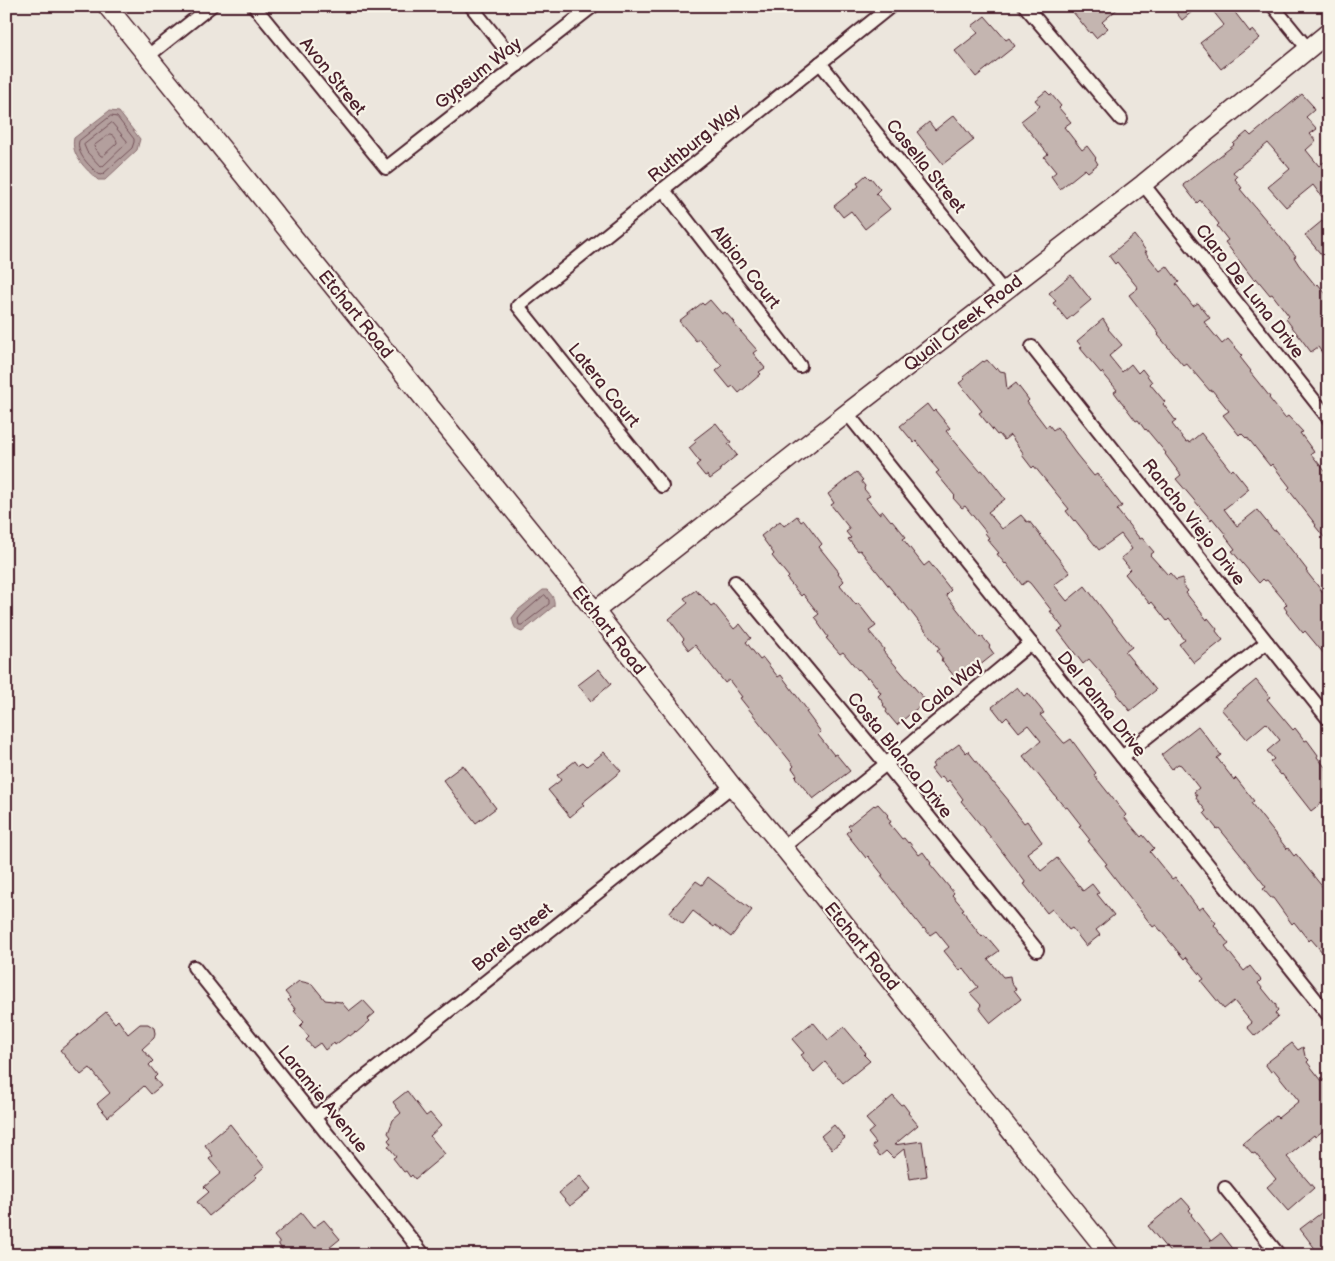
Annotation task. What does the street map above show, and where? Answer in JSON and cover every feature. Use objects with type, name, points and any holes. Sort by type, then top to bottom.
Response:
[{"type":"street","name":"Etchart Road","points":[[107,6],[595,611],[732,786],[1110,1255]]},
{"type":"street","points":[[148,56],[211,6]]},
{"type":"street","name":"Avon Street","points":[[254,6],[386,168]]},
{"type":"street","points":[[471,6],[518,65]]},
{"type":"street","name":"Gypsum Way","points":[[386,168],[593,6]]},
{"type":"street","name":"Ruthburg Way","points":[[518,306],[891,6]]},
{"type":"street","points":[[1025,6],[1121,119]]},
{"type":"street","points":[[1273,6],[1308,49]]},
{"type":"street","name":"Quail Creek Road","points":[[595,611],[1143,184],[1329,32]]},
{"type":"street","name":"Casella Street","points":[[820,63],[1004,292]]},
{"type":"street","name":"Claro De Luna Drive","points":[[1143,184],[1329,419]]},
{"type":"street","name":"Albion Court","points":[[664,189],[800,366]]},
{"type":"street","name":"Latera Court","points":[[518,306],[662,486]]},
{"type":"street","name":"Rancho Viejo Drive","points":[[1032,347],[1328,718]]},
{"type":"street","name":"Del Palma Drive","points":[[847,413],[1329,1016]]},
{"type":"street","name":"Costa Blanca Drive","points":[[735,582],[1037,950]]},
{"type":"street","points":[[1122,757],[1267,642]]},
{"type":"street","name":"La Cala Way","points":[[783,847],[1031,643]]},
{"type":"street","name":"Borel Street","points":[[315,1117],[732,786]]},
{"type":"street","name":"Laramie Avenue","points":[[194,966],[424,1255]]},
{"type":"street","points":[[1225,1188],[1279,1255]]},
{"type":"water","points":[[109,111],[119,112],[140,139],[137,150],[105,180],[98,180],[80,161],[73,144],[74,138]]},
{"type":"water","points":[[543,590],[547,590],[552,595],[554,606],[522,632],[517,630],[512,618],[518,610]]},
{"type":"building","points":[[1068,6],[1121,6],[1102,22],[1108,28],[1096,38]]},
{"type":"building","points":[[1171,6],[1199,6],[1182,20]]},
{"type":"building","points":[[1209,6],[1230,6],[1250,32],[1253,30],[1260,38],[1221,69],[1200,43],[1224,25]]},
{"type":"building","points":[[985,16],[1006,40],[1009,38],[1015,46],[976,77],[955,51],[978,33],[972,26]]},
{"type":"building","points":[[1046,91],[1061,106],[1059,108],[1071,122],[1064,127],[1082,150],[1087,146],[1098,164],[1088,172],[1085,169],[1060,189],[1051,176],[1056,172],[1044,157],[1048,154],[1021,121],[1040,106],[1035,100]]},
{"type":"building","points":[[1302,94],[1313,106],[1314,110],[1306,117],[1317,129],[1310,134],[1316,141],[1306,150],[1319,166],[1329,158],[1329,192],[1322,197],[1313,185],[1286,207],[1268,187],[1290,169],[1268,143],[1233,172],[1237,177],[1235,179],[1242,188],[1240,189],[1296,256],[1294,257],[1299,265],[1316,286],[1318,284],[1329,298],[1329,362],[1318,347],[1311,352],[1286,319],[1289,316],[1272,294],[1270,295],[1256,278],[1254,280],[1225,242],[1228,240],[1217,226],[1219,224],[1200,200],[1197,203],[1183,185],[1234,145],[1247,132],[1251,136]]},
{"type":"building","points":[[954,115],[974,140],[943,164],[917,132],[929,122],[935,130]]},
{"type":"building","points":[[866,175],[880,189],[876,193],[890,209],[865,229],[851,211],[843,217],[834,206],[859,186],[857,183]]},
{"type":"building","points":[[1322,221],[1329,230],[1329,264],[1305,235]]},
{"type":"building","points":[[1134,235],[1160,271],[1167,266],[1179,282],[1176,284],[1193,306],[1198,303],[1210,318],[1204,322],[1222,344],[1228,339],[1242,355],[1240,357],[1250,372],[1285,418],[1288,416],[1303,432],[1300,433],[1314,452],[1311,454],[1329,476],[1329,543],[1288,489],[1290,487],[1272,464],[1270,466],[1247,437],[1241,433],[1239,435],[1223,415],[1229,411],[1186,363],[1183,365],[1129,295],[1138,288],[1117,262],[1115,264],[1109,256]]},
{"type":"building","points":[[1071,275],[1091,300],[1067,320],[1053,303],[1056,301],[1049,293]]},
{"type":"building","points":[[710,300],[722,314],[725,312],[757,350],[753,353],[765,368],[759,372],[761,374],[739,393],[733,386],[730,388],[716,371],[722,366],[699,339],[696,341],[679,321],[702,303],[704,305]]},
{"type":"building","points":[[1103,319],[1108,329],[1122,345],[1109,356],[1122,372],[1131,364],[1138,373],[1142,369],[1152,382],[1150,384],[1165,402],[1163,404],[1176,421],[1172,424],[1186,442],[1188,441],[1189,443],[1201,433],[1231,471],[1233,469],[1249,489],[1224,509],[1237,526],[1257,510],[1274,531],[1276,530],[1329,600],[1329,660],[1286,612],[1284,607],[1287,604],[1267,580],[1263,579],[1259,583],[1232,551],[1235,549],[1226,535],[1176,479],[1181,475],[1166,453],[1138,420],[1136,421],[1114,392],[1117,390],[1080,348],[1082,347],[1077,341]]},
{"type":"building","points":[[987,360],[995,369],[997,367],[1000,371],[1005,372],[1007,390],[1016,383],[1029,400],[1027,402],[1046,427],[1049,425],[1053,430],[1057,427],[1094,476],[1097,474],[1122,506],[1117,510],[1140,539],[1142,538],[1154,552],[1150,555],[1168,575],[1170,573],[1176,580],[1183,578],[1183,585],[1188,591],[1186,593],[1207,620],[1208,618],[1217,629],[1216,631],[1223,640],[1194,663],[1179,644],[1185,640],[1169,619],[1167,621],[1152,602],[1150,604],[1125,574],[1130,569],[1121,558],[1132,549],[1121,534],[1099,550],[1066,511],[1069,509],[1034,466],[1032,468],[1010,435],[1004,440],[999,434],[997,435],[979,413],[982,411],[959,383],[965,379],[963,377]]},
{"type":"building","points":[[927,404],[933,412],[935,410],[950,428],[946,431],[980,471],[982,470],[1005,499],[988,512],[1002,529],[1021,515],[1027,522],[1029,521],[1070,573],[1054,585],[1067,601],[1085,586],[1132,647],[1125,652],[1156,690],[1130,711],[1116,694],[1118,692],[1089,659],[1083,664],[1058,631],[1063,628],[1050,611],[1052,611],[1030,583],[1027,581],[1022,585],[997,554],[999,553],[987,539],[989,538],[986,532],[965,506],[962,508],[953,498],[955,496],[936,473],[939,471],[933,462],[916,441],[914,443],[900,426]]},
{"type":"building","points":[[716,423],[731,442],[728,444],[737,455],[710,479],[696,465],[700,462],[689,448],[696,442],[694,440]]},
{"type":"building","points":[[856,472],[863,480],[861,481],[865,486],[864,489],[870,496],[866,498],[879,514],[883,511],[892,520],[906,537],[903,539],[924,566],[929,562],[951,590],[946,595],[980,638],[982,636],[994,654],[959,682],[941,660],[943,659],[937,651],[940,649],[860,550],[858,551],[848,539],[851,538],[846,532],[850,529],[831,505],[834,503],[828,494]]},
{"type":"building","points":[[797,516],[801,522],[804,520],[822,544],[819,547],[844,581],[840,585],[856,605],[858,603],[876,626],[869,631],[884,649],[883,651],[926,701],[897,725],[886,712],[884,704],[878,696],[881,693],[869,677],[867,678],[858,670],[843,652],[840,654],[826,638],[828,637],[815,617],[819,614],[803,594],[801,596],[787,579],[789,577],[772,556],[774,554],[761,536],[780,521],[784,526]]},
{"type":"building","points":[[696,590],[711,606],[714,604],[734,629],[740,624],[751,638],[746,642],[760,660],[763,658],[778,677],[781,675],[821,732],[818,735],[850,771],[813,799],[795,777],[797,775],[792,768],[794,766],[740,698],[742,697],[729,680],[725,683],[695,645],[689,650],[682,641],[684,639],[669,619],[688,603],[684,598]]},
{"type":"building","points":[[599,669],[611,684],[591,701],[578,685]]},
{"type":"building","points":[[1256,680],[1270,697],[1267,699],[1293,730],[1295,728],[1305,741],[1307,740],[1329,772],[1329,797],[1311,811],[1282,774],[1270,762],[1274,759],[1267,751],[1280,740],[1266,723],[1247,739],[1221,709]]},
{"type":"building","points":[[1017,687],[1024,696],[1028,693],[1044,713],[1040,715],[1064,743],[1071,739],[1096,773],[1094,775],[1126,815],[1124,817],[1141,837],[1143,835],[1154,848],[1150,852],[1172,879],[1175,877],[1199,910],[1203,907],[1216,923],[1214,925],[1229,944],[1225,947],[1244,971],[1250,966],[1261,980],[1258,983],[1276,1005],[1278,1010],[1275,1013],[1278,1017],[1255,1036],[1247,1027],[1252,1023],[1234,1001],[1224,1009],[1201,981],[1204,979],[1186,957],[1184,959],[1156,925],[1153,927],[1088,841],[1090,840],[1079,826],[1081,825],[1023,756],[1041,741],[1028,725],[1019,732],[1007,717],[1003,721],[992,707]]},
{"type":"building","points":[[1198,726],[1221,755],[1217,758],[1254,801],[1251,803],[1287,849],[1294,856],[1296,854],[1329,895],[1329,960],[1311,939],[1309,941],[1294,922],[1292,924],[1273,898],[1263,889],[1266,887],[1244,859],[1204,813],[1206,811],[1196,798],[1197,796],[1194,792],[1199,788],[1181,765],[1178,764],[1172,769],[1161,755]]},
{"type":"building","points":[[959,744],[966,753],[968,751],[1009,801],[1024,823],[1027,821],[1042,842],[1027,853],[1041,871],[1057,858],[1083,891],[1092,884],[1099,893],[1097,894],[1114,915],[1096,930],[1100,935],[1086,946],[1072,928],[1069,930],[1052,909],[1047,913],[997,845],[961,801],[963,799],[949,780],[947,782],[942,776],[939,779],[931,769],[934,767],[932,764]]},
{"type":"building","points":[[604,752],[621,771],[582,803],[584,805],[570,817],[548,790],[561,780],[557,775],[575,761],[578,765],[583,762],[587,766]]},
{"type":"building","points":[[463,765],[496,808],[476,823],[443,780]]},
{"type":"building","points":[[878,804],[888,815],[891,822],[889,823],[902,839],[904,838],[909,842],[919,855],[923,852],[930,864],[954,893],[952,895],[964,909],[962,910],[982,937],[984,935],[988,938],[999,951],[988,959],[1003,977],[1010,976],[1011,983],[1016,989],[1014,990],[1021,999],[991,1023],[979,1008],[981,1005],[970,993],[978,987],[963,968],[960,971],[944,951],[949,947],[936,931],[930,935],[923,929],[881,876],[883,875],[868,856],[866,858],[846,833],[851,829],[848,826],[874,805]]},
{"type":"building","points":[[708,877],[752,910],[731,937],[693,911],[683,924],[669,913],[696,881],[702,885]]},
{"type":"building","points":[[299,981],[312,984],[325,1000],[341,1002],[349,1011],[363,1000],[375,1013],[368,1019],[370,1021],[356,1033],[348,1035],[335,1045],[334,1043],[325,1050],[320,1043],[313,1048],[306,1040],[309,1037],[300,1026],[304,1022],[294,1011],[296,1010],[288,1000],[290,998],[285,992]]},
{"type":"building","points":[[106,1012],[115,1023],[118,1020],[128,1034],[140,1024],[148,1024],[154,1028],[154,1038],[142,1049],[153,1061],[149,1065],[157,1075],[154,1078],[161,1086],[151,1094],[144,1086],[108,1117],[97,1104],[110,1093],[90,1068],[81,1075],[60,1050]]},
{"type":"building","points":[[813,1022],[828,1040],[844,1027],[866,1053],[864,1055],[870,1061],[843,1083],[825,1062],[814,1072],[801,1055],[804,1053],[792,1039]]},
{"type":"building","points":[[1292,1043],[1298,1050],[1303,1047],[1305,1056],[1309,1060],[1307,1062],[1322,1081],[1329,1076],[1329,1126],[1315,1137],[1314,1135],[1287,1157],[1314,1188],[1288,1211],[1267,1187],[1276,1179],[1255,1153],[1253,1154],[1243,1143],[1276,1116],[1278,1118],[1299,1101],[1274,1070],[1271,1072],[1265,1064]]},
{"type":"building","points":[[407,1091],[426,1116],[430,1113],[441,1126],[430,1136],[445,1154],[415,1179],[412,1175],[410,1177],[406,1171],[404,1172],[393,1158],[396,1156],[388,1146],[391,1144],[388,1140],[391,1137],[388,1133],[393,1120],[401,1113],[393,1102]]},
{"type":"building","points":[[893,1096],[901,1105],[903,1104],[918,1125],[894,1145],[922,1141],[927,1176],[910,1179],[905,1148],[893,1158],[886,1151],[880,1156],[872,1146],[876,1143],[868,1133],[874,1128],[866,1119]]},
{"type":"building","points":[[230,1124],[264,1167],[255,1175],[257,1177],[209,1216],[197,1202],[209,1192],[204,1187],[221,1173],[209,1159],[213,1156],[205,1145]]},
{"type":"building","points":[[834,1125],[845,1138],[832,1149],[821,1136]]},
{"type":"building","points":[[580,1176],[591,1189],[570,1206],[559,1193]]},
{"type":"building","points":[[1182,1198],[1191,1208],[1189,1210],[1191,1215],[1211,1241],[1221,1233],[1238,1255],[1172,1255],[1148,1226]]},
{"type":"building","points":[[1329,1207],[1329,1255],[1320,1255],[1300,1229]]},
{"type":"building","points":[[301,1213],[313,1228],[324,1220],[340,1239],[329,1248],[335,1255],[286,1255],[274,1236]]}]
